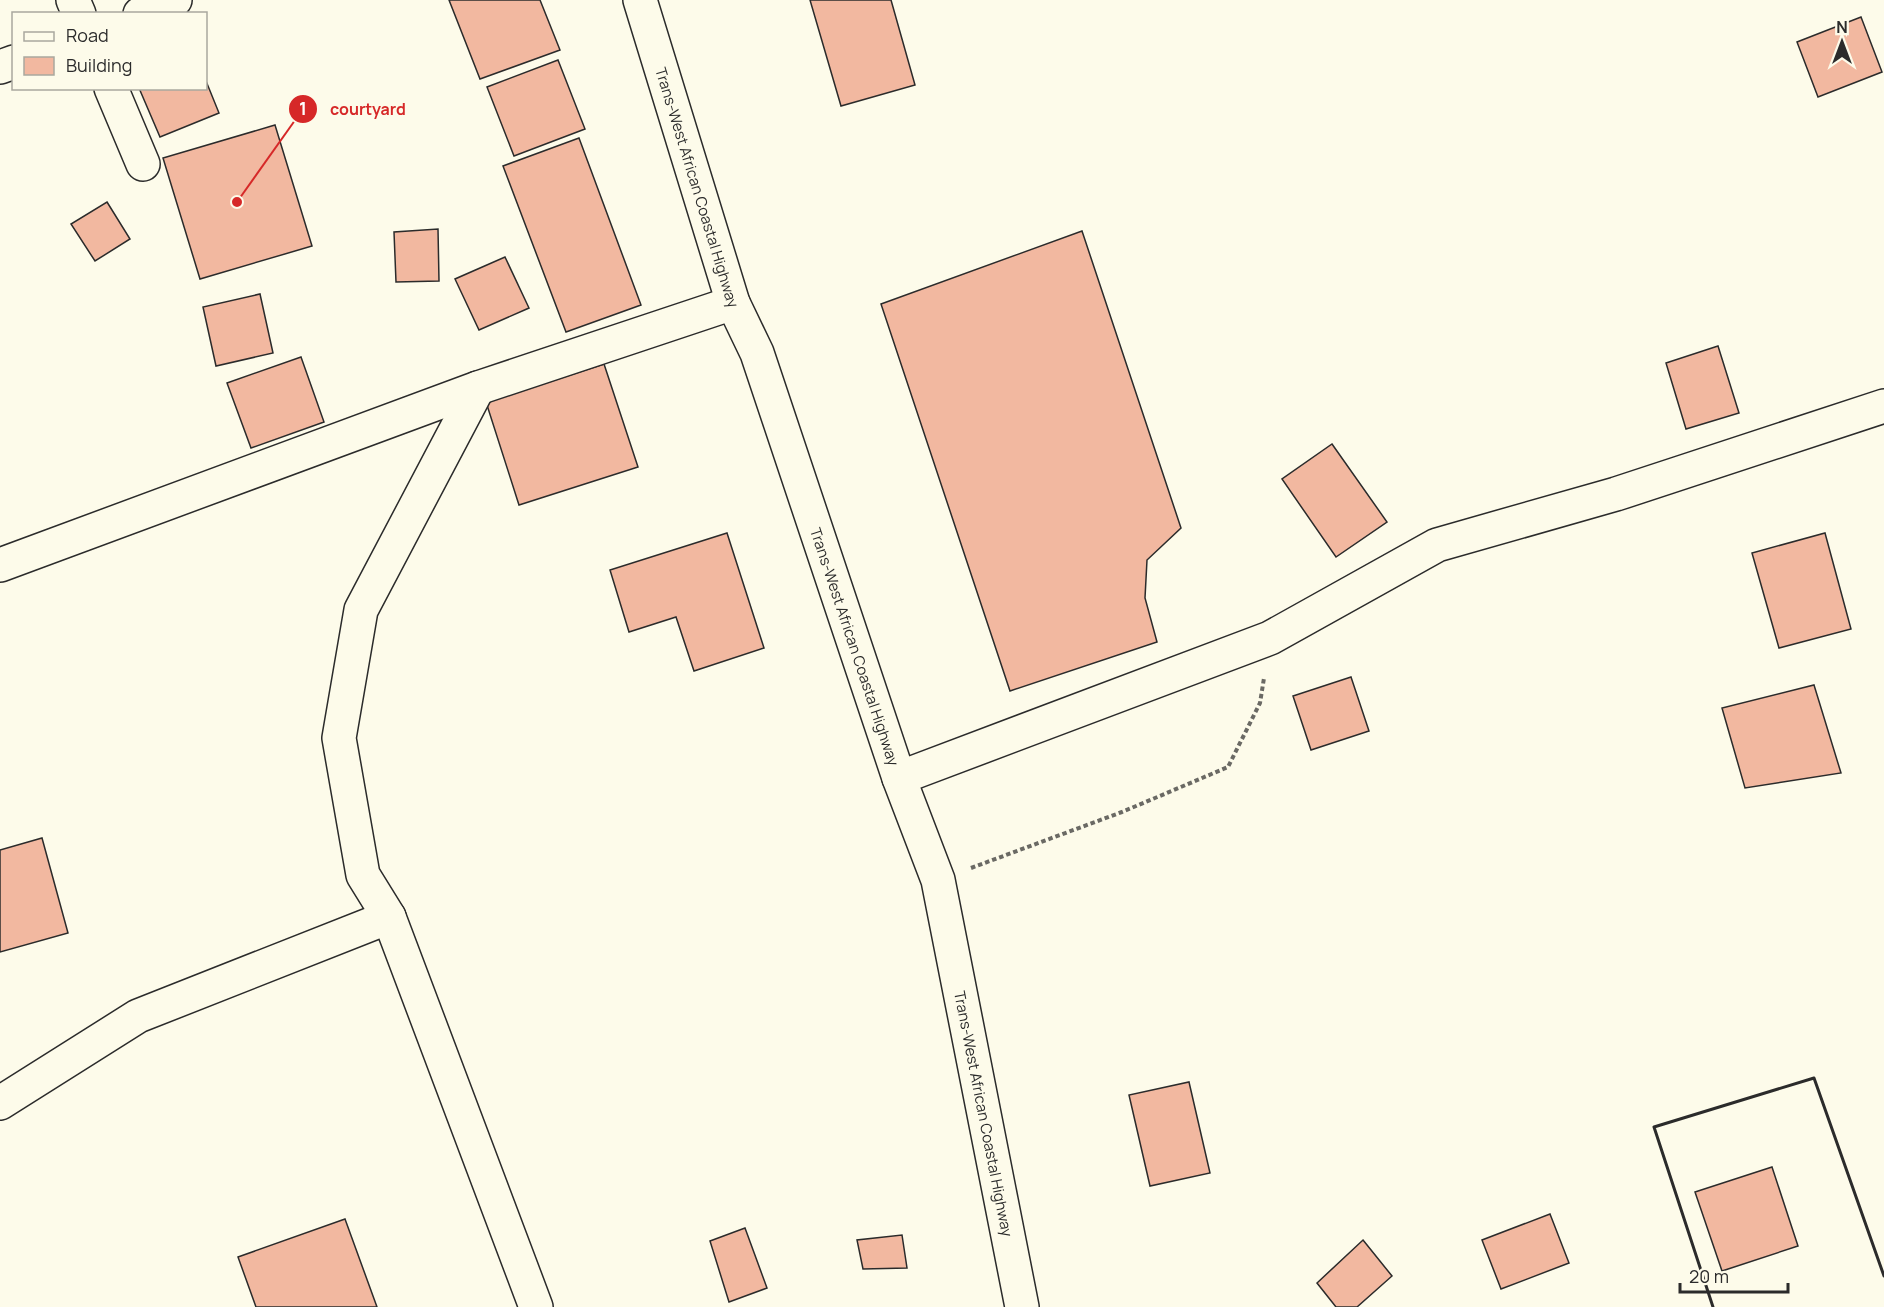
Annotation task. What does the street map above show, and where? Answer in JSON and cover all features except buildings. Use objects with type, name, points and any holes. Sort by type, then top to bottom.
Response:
[{"type":"main road","points":[[145,12],[175,0]]},
{"type":"main road","name":"Trans-West African Coastal Highway","points":[[640,0],[733,303],[757,353],[899,778],[938,880],[1022,1307]]},
{"type":"main road","points":[[112,90],[143,164]]},
{"type":"main road","points":[[0,565],[478,388],[733,303]]},
{"type":"main road","points":[[478,388],[361,610],[339,738],[363,874],[389,917],[536,1307]]},
{"type":"main road","points":[[899,778],[1270,638],[1437,545],[1616,494],[1884,406]]},
{"type":"main road","points":[[0,1103],[138,1016],[389,917]]},
{"type":"path","points":[[938,880],[1122,812],[1228,767],[1260,703],[1270,638]]},
{"type":"wall","points":[[1713,1307],[1654,1127],[1814,1078],[1884,1276]]},
{"type":"place","name":"courtyard","points":[[237,202]]}]
